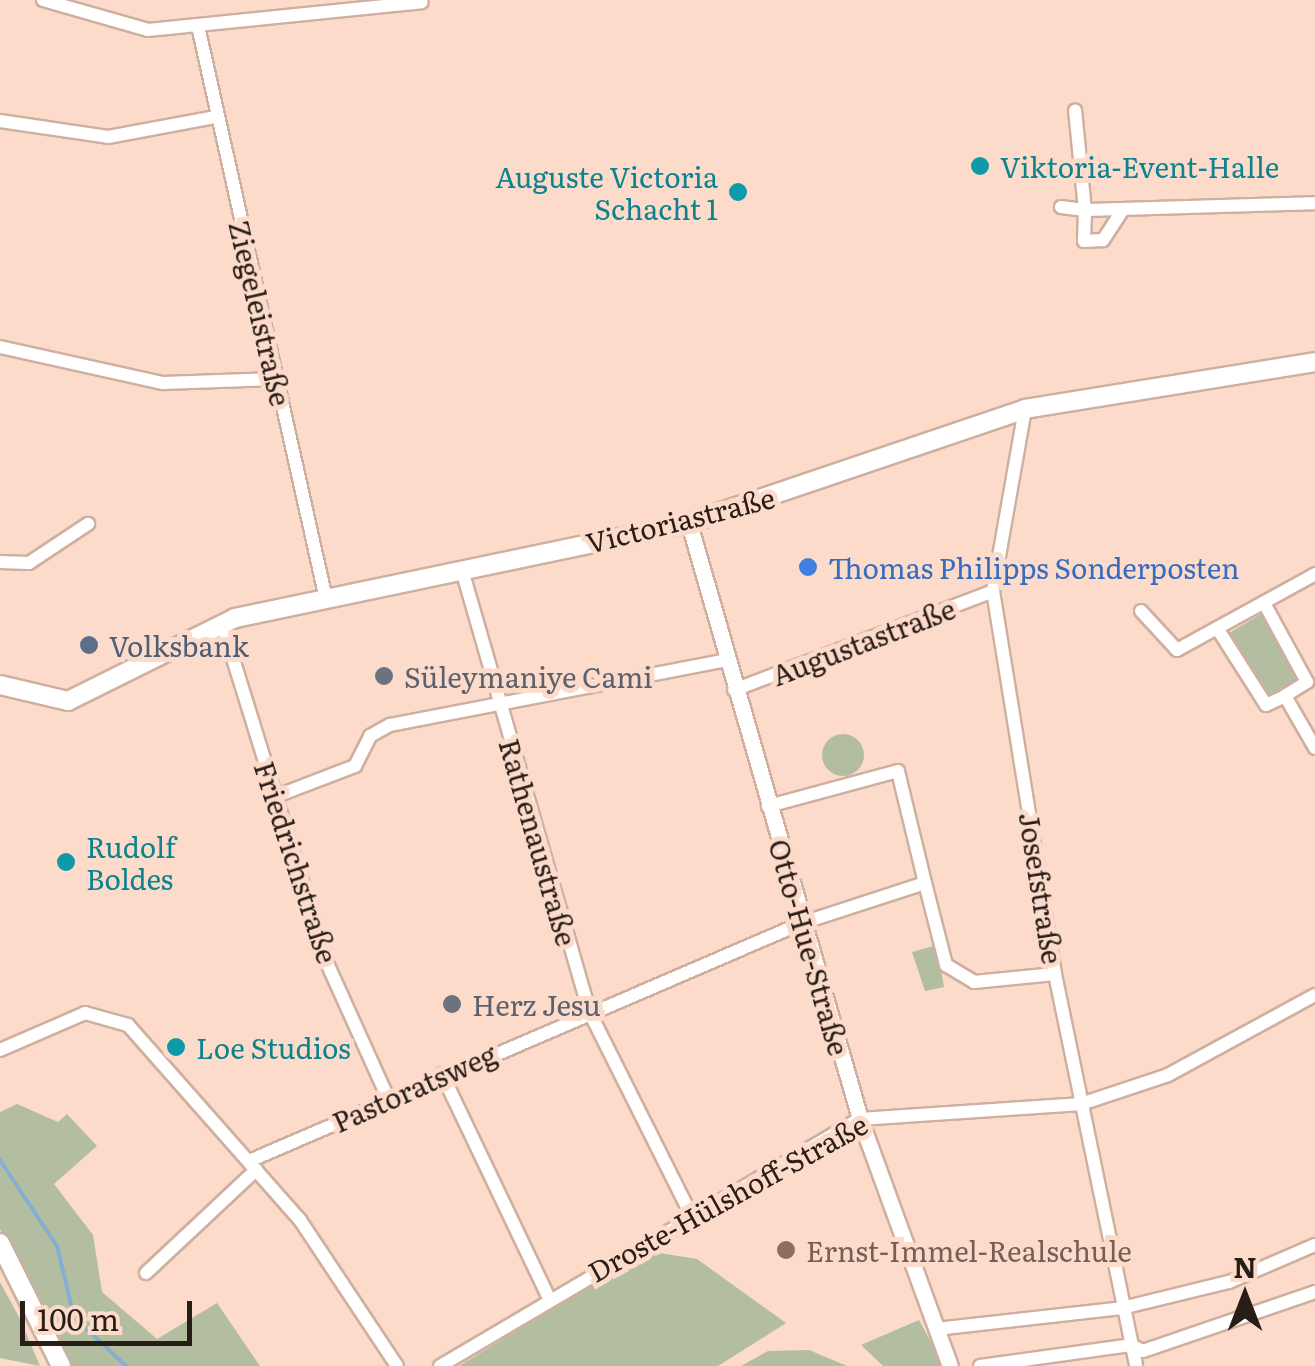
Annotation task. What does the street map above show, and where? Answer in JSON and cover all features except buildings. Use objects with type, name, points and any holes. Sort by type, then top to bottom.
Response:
[{"type":"main road","name":"Victoriastraße","points":[[0,684],[55,703],[222,623],[689,523],[1025,409],[1315,362]]},
{"type":"main road","points":[[0,1243],[60,1366]]},
{"type":"street","points":[[43,0],[148,30],[422,2]]},
{"type":"street","name":"Ziegeleistraße","points":[[198,26],[326,599]]},
{"type":"street","points":[[1074,110],[1085,210],[1078,229],[1095,245],[1122,210]]},
{"type":"street","points":[[0,121],[108,137],[216,117]]},
{"type":"street","points":[[1061,207],[1122,210],[1315,203]]},
{"type":"street","points":[[0,347],[163,383],[276,379]]},
{"type":"street","name":"Josefstraße","points":[[1025,409],[993,591],[1055,974],[1136,1366]]},
{"type":"street","name":"Otto-Hue-Straße","points":[[689,523],[860,1119],[950,1366]]},
{"type":"street","points":[[0,562],[29,563],[88,524]]},
{"type":"street","name":"Rathenaustraße","points":[[462,570],[589,1011],[690,1213]]},
{"type":"street","points":[[1141,611],[1177,650],[1315,574]]},
{"type":"street","name":"Augustastraße","points":[[734,690],[993,591]]},
{"type":"street","points":[[1217,628],[1266,705],[1286,696],[1307,682],[1264,603]]},
{"type":"street","name":"Friedrichstraße","points":[[222,623],[327,963],[386,1096]]},
{"type":"street","points":[[274,797],[340,775],[390,725],[726,660]]},
{"type":"street","points":[[1286,696],[1315,748]]},
{"type":"street","points":[[768,806],[898,771],[946,965],[974,982],[1055,974]]},
{"type":"street","name":"Pastoratsweg","points":[[146,1273],[252,1165],[386,1096],[802,923],[925,883]]},
{"type":"street","name":"Droste-Hülshoff-Straße","points":[[440,1366],[548,1296],[860,1119],[1081,1104],[1168,1075],[1315,995]]},
{"type":"street","points":[[0,1050],[98,1014],[128,1025],[331,1260],[397,1366]]},
{"type":"street","points":[[442,1074],[548,1296]]},
{"type":"street","points":[[936,1329],[1122,1308],[1228,1282],[1315,1245]]},
{"type":"street","points":[[980,1366],[1131,1345],[1143,1351],[1248,1322],[1315,1292]]},
{"type":"green space","points":[[1261,614],[1301,680],[1267,700],[1228,634]]},
{"type":"green space","points":[[843,734],[858,740],[864,755],[858,770],[843,776],[828,770],[822,755],[828,740]]},
{"type":"green space","points":[[937,945],[944,987],[925,991],[912,952]]},
{"type":"green space","points":[[17,1104],[58,1122],[67,1114],[97,1146],[54,1184],[93,1235],[102,1292],[157,1339],[217,1303],[260,1366],[69,1366],[0,1229],[0,1112]]},
{"type":"green space","points":[[647,1251],[697,1259],[786,1323],[718,1366],[459,1366]]},
{"type":"green space","points":[[0,1282],[19,1317],[40,1366],[0,1358]]},
{"type":"green space","points":[[919,1320],[944,1366],[883,1366],[861,1345]]},
{"type":"green space","points":[[809,1350],[847,1366],[741,1366],[768,1351]]},
{"type":"waterway","points":[[0,1160],[57,1246],[74,1317],[126,1366]]},
{"type":"place","name":"Viktoria-Event-Halle","points":[[980,166]]},
{"type":"place","name":"Auguste Victoria Schacht 1","points":[[738,192]]},
{"type":"place","name":"Thomas Philipps Sonderposten","points":[[808,567]]},
{"type":"place","name":"Volksbank","points":[[89,645]]},
{"type":"place","name":"Süleymaniye Cami","points":[[384,676]]},
{"type":"place","name":"Rudolf Boldes","points":[[66,862]]},
{"type":"place","name":"Herz Jesu","points":[[452,1004]]},
{"type":"place","name":"Loe Studios","points":[[176,1047]]},
{"type":"place","name":"Ernst-Immel-Realschule","points":[[786,1250]]}]
